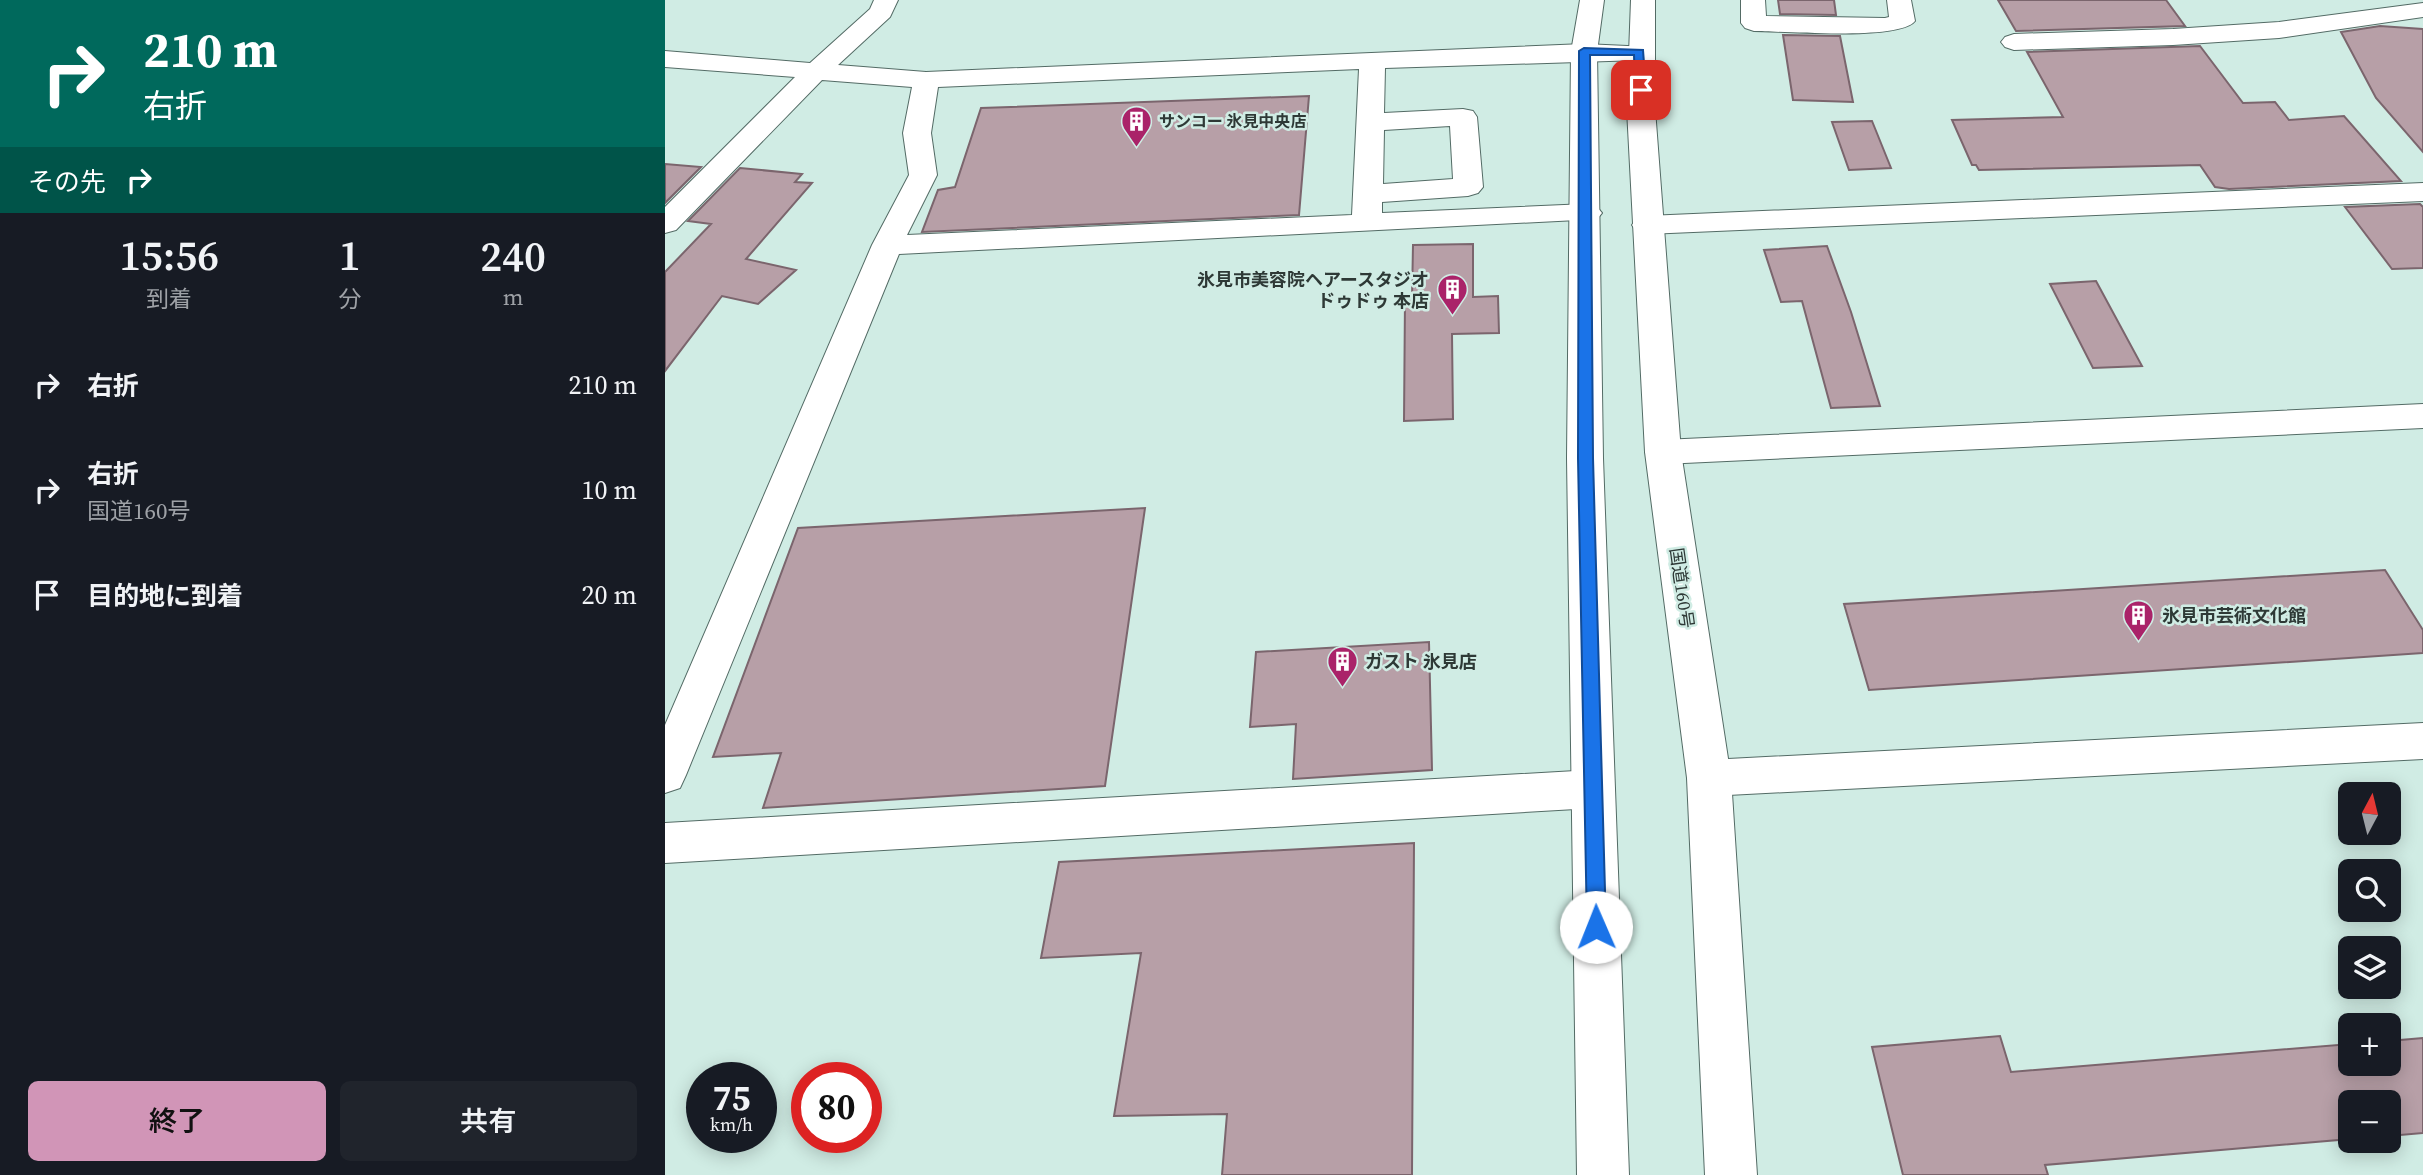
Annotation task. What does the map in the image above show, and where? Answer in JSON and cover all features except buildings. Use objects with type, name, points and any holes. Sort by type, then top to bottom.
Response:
[{"type":"main road","points":[[665,224],[815,72],[881,12],[886,0]]},
{"type":"main road","points":[[1592,0],[1584,51],[1587,213],[1585,458],[1603,1175]]},
{"type":"main road","name":"国道160号","points":[[1643,0],[1640,52],[1647,225],[1663,452],[1709,778],[1731,1175]]},
{"type":"main road","points":[[1753,0],[1754,23],[1887,26],[1902,21],[1899,0]]},
{"type":"main road","points":[[2014,42],[2173,37],[2279,30],[2423,10]]},
{"type":"main road","points":[[665,60],[926,80],[1584,51],[1640,52]]},
{"type":"main road","points":[[1366,223],[1372,61]]},
{"type":"main road","points":[[665,775],[887,245],[923,174],[917,133],[926,80]]},
{"type":"main road","points":[[1367,194],[1468,187],[1463,117],[1370,122]]},
{"type":"main road","points":[[1647,225],[2423,192]]},
{"type":"main road","points":[[887,245],[1587,213]]},
{"type":"main road","points":[[1663,452],[2423,416]]},
{"type":"main road","points":[[1709,778],[2423,741]]},
{"type":"main road","points":[[665,842],[1593,789]]},
{"type":"place","name":"サンコー 氷見中央店","points":[[1136,148]]},
{"type":"place","name":"氷見市美容院ヘアースタジオ ドゥドゥ 本店","points":[[1452,316]]},
{"type":"place","name":"氷見市芸術文化館","points":[[2139,642]]},
{"type":"place","name":"ガスト 氷見店","points":[[1342,688]]},
{"type":"route","points":[[1596,927],[1585,458],[1587,213],[1584,51],[1640,52],[1641,90]]}]
